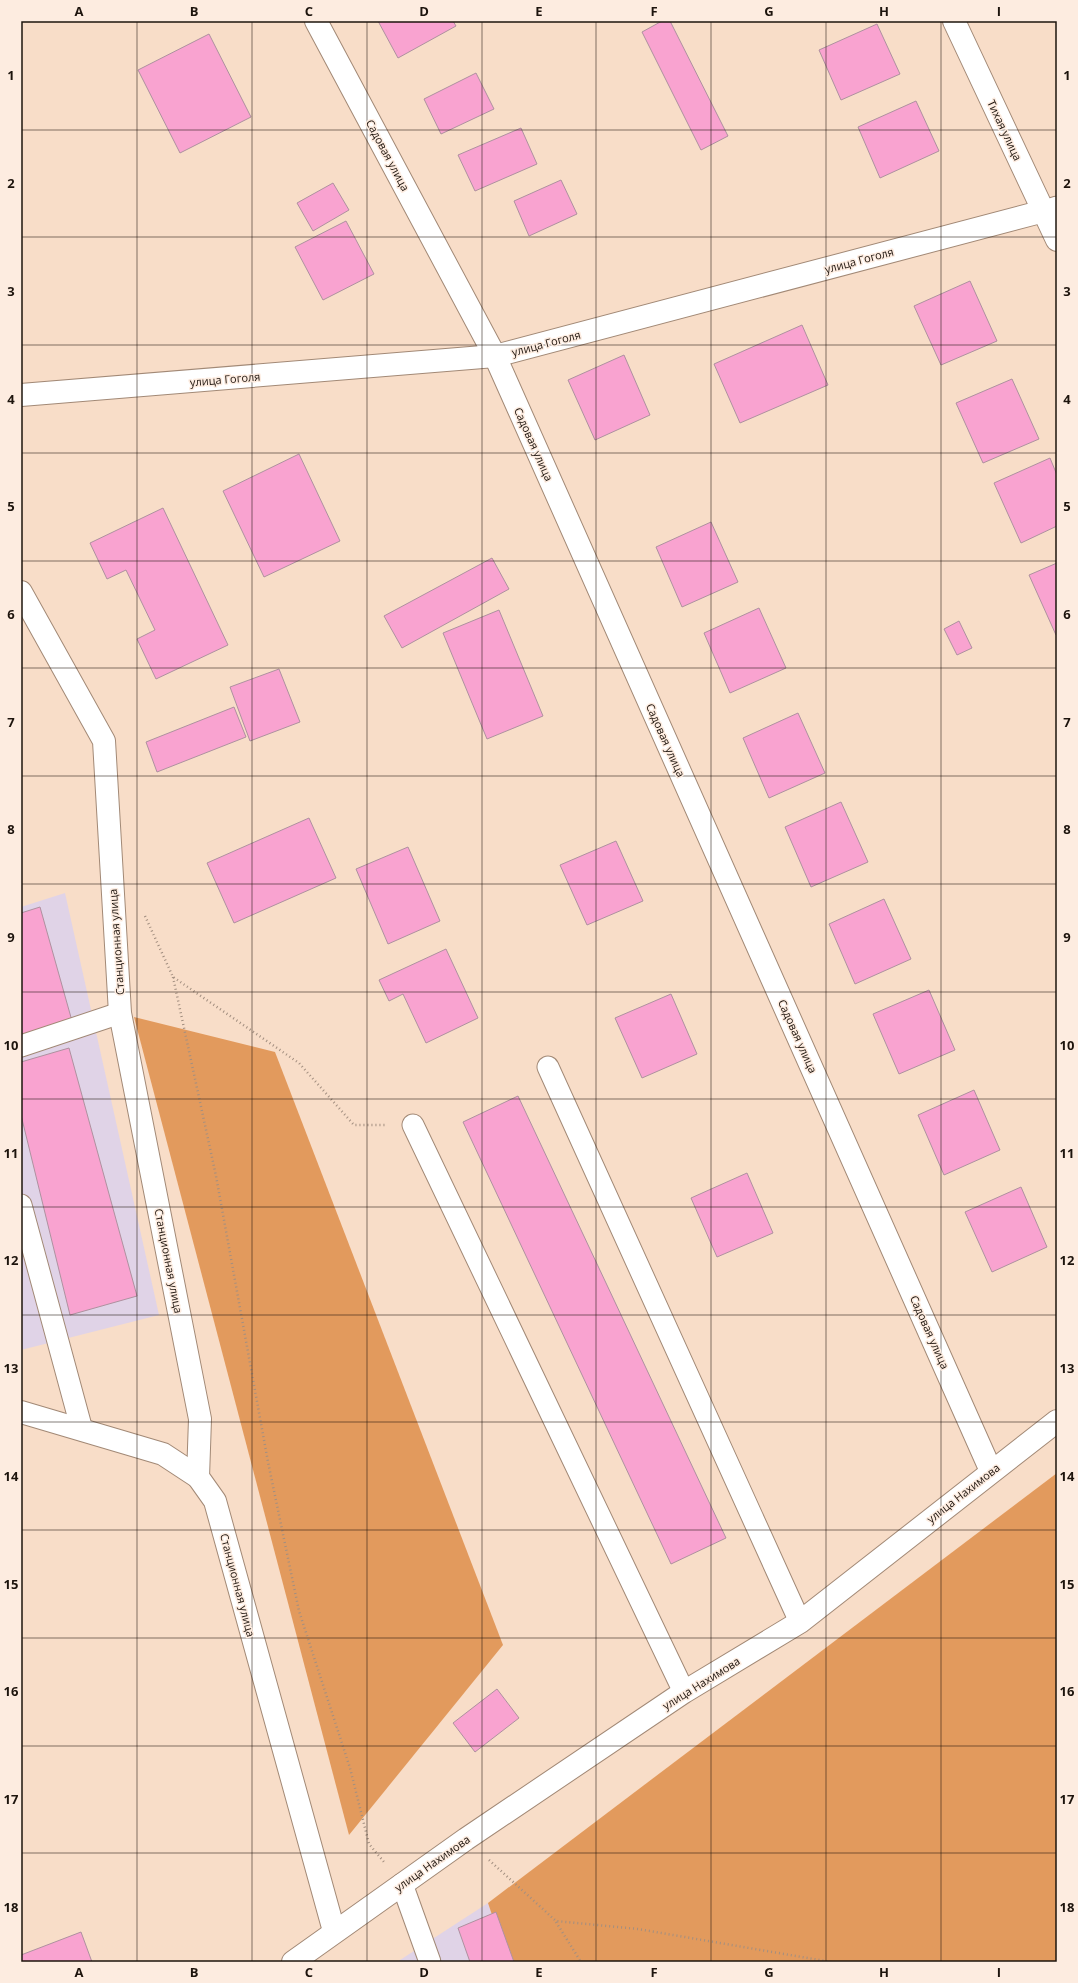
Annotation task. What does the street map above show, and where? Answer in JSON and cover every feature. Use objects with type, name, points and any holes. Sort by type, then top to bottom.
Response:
[{"type":"street","name":"Садовая улица","points":[[316,21],[495,356],[992,1471]]},
{"type":"street","name":"Тихая улица","points":[[954,21],[1050,209],[1057,240]]},
{"type":"street","name":"улица Гоголя","points":[[21,395],[495,356],[1050,209]]},
{"type":"street","name":"Станционная улица","points":[[21,592],[104,741],[120,1013],[200,1419],[198,1477],[215,1500],[334,1931]]},
{"type":"street","points":[[21,1412],[163,1454],[198,1477]]},
{"type":"street","name":"улица Нахимова","points":[[293,1962],[334,1931],[466,1839],[684,1692],[800,1622],[1057,1421]]},
{"type":"lane","points":[[21,1046],[120,1013]]},
{"type":"lane","points":[[548,1067],[800,1622]]},
{"type":"lane","points":[[413,1125],[684,1692]]},
{"type":"lane","points":[[21,1204],[82,1430]]},
{"type":"lane","points":[[402,1884],[430,1962]]},
{"type":"path","points":[[144,913],[173,977],[216,1176],[268,1462],[299,1611],[350,1768],[369,1844],[402,1884]]},
{"type":"path","points":[[173,977],[299,1063],[354,1125],[413,1125]]},
{"type":"path","points":[[466,1839],[556,1921],[581,1962]]},
{"type":"path","points":[[556,1921],[638,1929],[831,1962]]},
{"type":"shaded area","points":[[65,893],[159,1315],[21,1350],[21,907]]},
{"type":"shaded area","points":[[134,1017],[275,1052],[503,1645],[349,1835]]},
{"type":"shaded area","points":[[1057,1473],[1057,1962],[508,1962],[488,1903]]},
{"type":"shaded area","points":[[488,1903],[508,1962],[397,1962]]},
{"type":"building","points":[[378,21],[453,21],[456,26],[398,58]]},
{"type":"building","points":[[662,21],[670,21],[728,136],[701,150],[642,32]]},
{"type":"building","points":[[877,24],[900,74],[841,100],[819,50]]},
{"type":"building","points":[[209,34],[251,117],[180,153],[138,70]]},
{"type":"building","points":[[476,73],[494,109],[441,134],[424,99]]},
{"type":"building","points":[[916,101],[939,151],[880,178],[858,127]]},
{"type":"building","points":[[521,128],[537,164],[475,191],[458,155]]},
{"type":"building","points":[[561,180],[577,214],[529,236],[514,201]]},
{"type":"building","points":[[333,183],[349,210],[313,231],[297,203]]},
{"type":"building","points":[[346,221],[374,274],[323,300],[295,247]]},
{"type":"building","points":[[970,281],[997,341],[941,365],[914,306]]},
{"type":"building","points":[[802,325],[828,385],[740,423],[714,364]]},
{"type":"building","points":[[624,355],[650,415],[595,440],[568,380]]},
{"type":"building","points":[[1012,379],[1039,439],[983,463],[956,403]]},
{"type":"building","points":[[299,454],[340,541],[264,577],[223,491]]},
{"type":"building","points":[[1050,458],[1057,475],[1057,526],[1021,543],[994,483]]},
{"type":"building","points":[[163,508],[228,645],[156,679],[137,639],[155,630],[126,570],[107,579],[90,543]]},
{"type":"building","points":[[711,522],[738,582],[682,607],[656,547]]},
{"type":"building","points":[[492,558],[509,589],[402,648],[384,616]]},
{"type":"building","points":[[1057,563],[1057,635],[1056,635],[1029,575]]},
{"type":"building","points":[[759,608],[786,668],[730,693],[704,633]]},
{"type":"building","points":[[499,610],[543,716],[487,739],[443,633]]},
{"type":"building","points":[[959,621],[972,648],[957,655],[944,629]]},
{"type":"building","points":[[279,669],[300,722],[250,741],[230,687]]},
{"type":"building","points":[[234,707],[246,737],[157,772],[146,742]]},
{"type":"building","points":[[798,713],[825,773],[769,798],[743,738]]},
{"type":"building","points":[[841,802],[868,862],[811,887],[785,827]]},
{"type":"building","points":[[309,818],[336,878],[234,923],[207,863]]},
{"type":"building","points":[[616,841],[643,901],[587,925],[560,865]]},
{"type":"building","points":[[408,847],[440,921],[388,944],[356,869]]},
{"type":"building","points":[[884,899],[911,959],[855,984],[829,924]]},
{"type":"building","points":[[40,907],[72,1021],[21,1037],[21,913]]},
{"type":"building","points":[[446,949],[478,1018],[426,1043],[403,994],[389,1001],[379,980]]},
{"type":"building","points":[[929,990],[955,1050],[899,1074],[873,1014]]},
{"type":"building","points":[[671,994],[697,1054],[642,1078],[615,1018]]},
{"type":"building","points":[[69,1048],[137,1296],[70,1315],[21,1115],[21,1062]]},
{"type":"building","points":[[974,1090],[1000,1150],[944,1175],[918,1115]]},
{"type":"building","points":[[518,1096],[726,1538],[671,1564],[463,1122]]},
{"type":"building","points":[[747,1173],[773,1233],[717,1257],[691,1198]]},
{"type":"building","points":[[1021,1187],[1047,1247],[992,1272],[965,1212]]},
{"type":"building","points":[[497,1689],[519,1718],[475,1752],[453,1723]]},
{"type":"building","points":[[496,1912],[514,1962],[470,1962],[458,1928]]},
{"type":"building","points":[[81,1932],[92,1962],[21,1962],[21,1955]]}]
